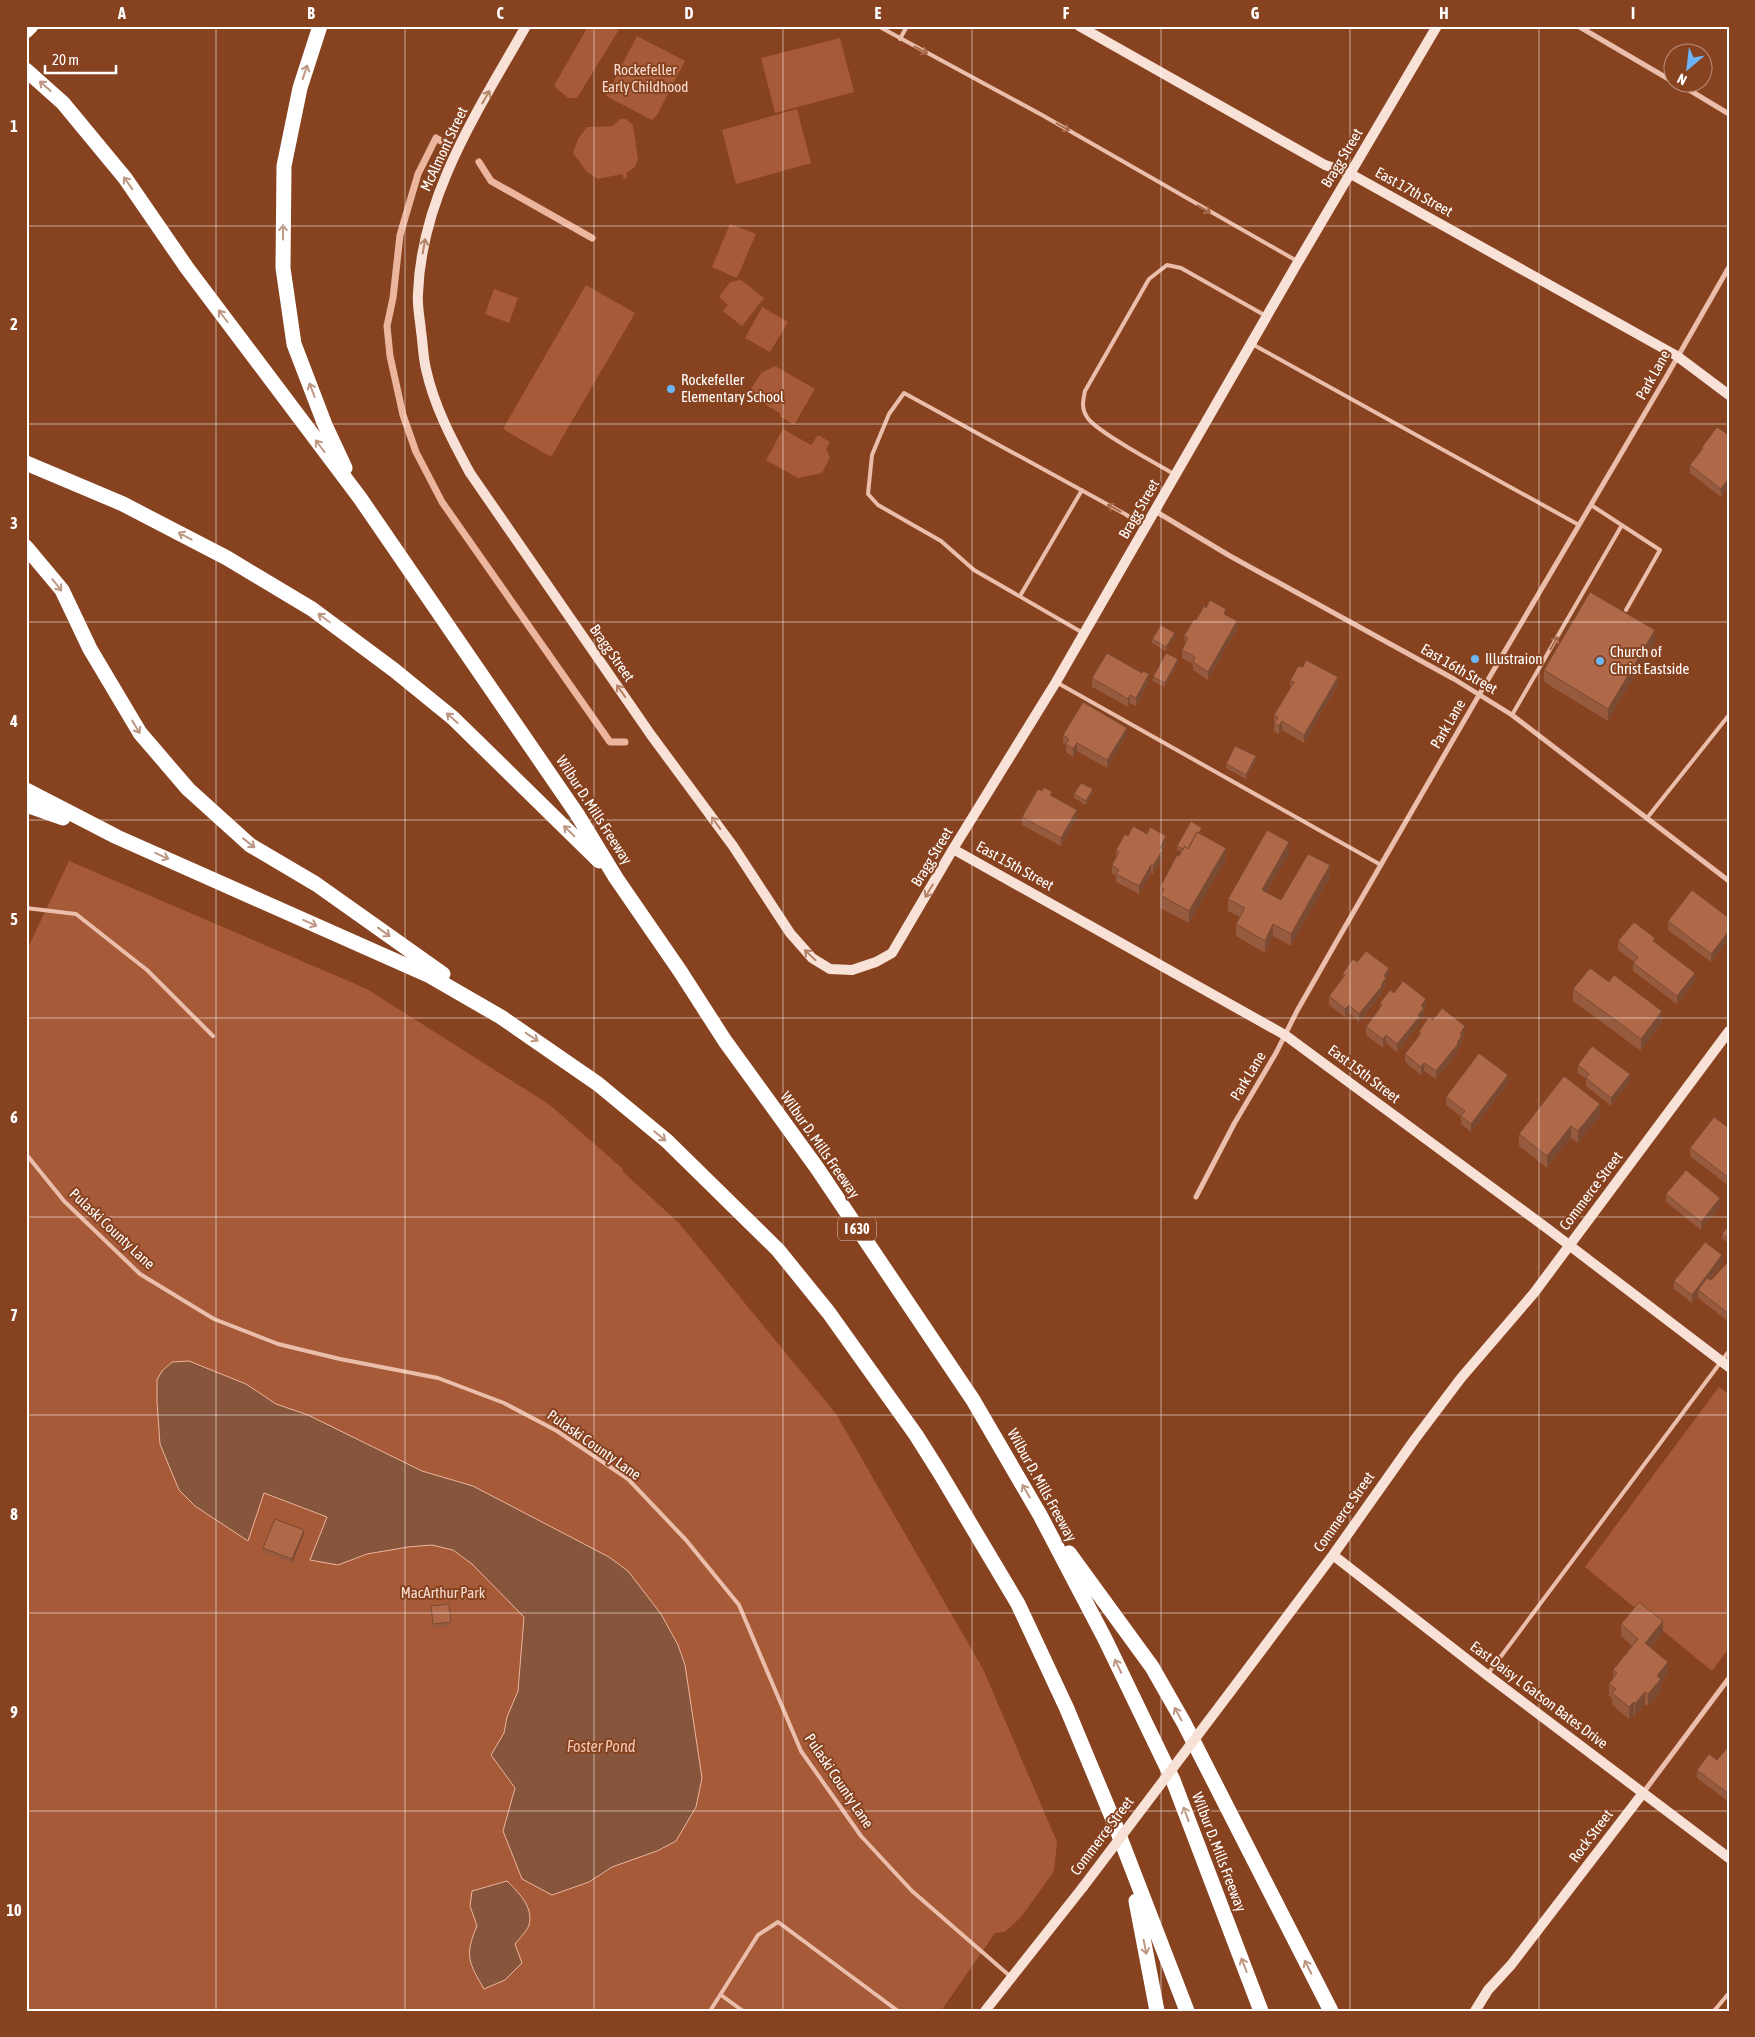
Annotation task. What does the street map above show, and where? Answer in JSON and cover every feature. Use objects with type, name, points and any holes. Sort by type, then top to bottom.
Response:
[{"type":"highway","points":[[26,31],[31,26]]},
{"type":"highway","points":[[320,26],[300,88],[284,166],[283,268],[294,344],[325,425],[360,498]]},
{"type":"highway","points":[[26,70],[63,103],[125,178],[187,268],[360,498]]},
{"type":"highway","points":[[26,463],[123,504],[227,558],[312,609],[394,670],[452,718],[616,878]]},
{"type":"highway","name":"Wilbur D. Mills Freeway","points":[[360,498],[577,814],[616,878],[680,971],[725,1041],[818,1168],[973,1400],[1040,1515],[1105,1639],[1173,1780],[1261,2011]]},
{"type":"highway","points":[[26,547],[62,590],[90,649],[140,733],[188,789],[250,845],[316,884],[598,1084],[667,1141],[778,1250],[860,1356],[940,1473],[1018,1604],[1067,1709],[1114,1822],[1186,2011]]},
{"type":"highway","points":[[26,790],[117,836],[430,976],[501,1017]]},
{"type":"highway","points":[[26,805],[117,836]]},
{"type":"highway","points":[[1040,1515],[1152,1667],[1184,1723],[1331,2011]]},
{"type":"highway","points":[[1130,1865],[1157,2011]]},
{"type":"street","name":"McAlmont Street","points":[[418,294],[428,224],[439,191],[469,128],[526,26]]},
{"type":"street","name":"East 17th Street","points":[[1079,26],[1325,165],[1349,173],[1677,356],[1729,395]]},
{"type":"street","name":"Bragg Street","points":[[418,294],[425,368],[448,432],[470,473],[651,735],[733,846],[790,934],[812,958],[830,969],[852,970],[876,962],[892,953],[953,849],[1056,682],[1266,316],[1349,173],[1364,152],[1436,26]]},
{"type":"street","points":[[1578,26],[1662,74]]},
{"type":"street","points":[[1693,92],[1729,114]]},
{"type":"street","name":"Park Lane","points":[[1196,1197],[1301,1003],[1578,525],[1666,379],[1677,356],[1729,267]]},
{"type":"street","name":"East 16th Street","points":[[1155,511],[1230,556],[1512,715],[1729,880]]},
{"type":"street","name":"East 15th Street","points":[[953,849],[1285,1035],[1569,1246],[1725,1365]]},
{"type":"street","name":"Commerce Street","points":[[984,2011],[1083,1887],[1333,1555],[1432,1416],[1461,1378],[1534,1293],[1729,1031]]},
{"type":"street","name":"East Daisy L Gatson Bates Drive","points":[[1333,1555],[1487,1675],[1729,1858]]},
{"type":"street","name":"Rock Street","points":[[1475,2011],[1488,1990],[1511,1966],[1729,1678]]},
{"type":"lane","points":[[878,26],[1042,115],[1298,262]]},
{"type":"lane","points":[[900,39],[908,26]]},
{"type":"lane","points":[[1176,475],[1100,430],[1087,418],[1082,405],[1086,392],[1149,279],[1167,265],[1182,268],[1266,316]]},
{"type":"lane","points":[[1251,343],[1578,525]]},
{"type":"lane","points":[[1083,633],[974,570],[940,541],[878,505],[868,494],[872,455],[889,414],[904,393],[1146,527]]},
{"type":"lane","points":[[1020,596],[1082,490]]},
{"type":"lane","points":[[1590,505],[1660,550],[1626,610]]},
{"type":"lane","points":[[1512,715],[1622,525]]},
{"type":"lane","points":[[1056,682],[1381,865]]},
{"type":"lane","points":[[1647,818],[1729,715]]},
{"type":"lane","points":[[26,908],[76,914],[147,970],[213,1036]]},
{"type":"lane","name":"Pulaski County Lane","points":[[26,1154],[64,1201],[140,1274],[214,1319],[278,1344],[340,1359],[438,1378],[504,1403],[557,1431],[628,1479],[686,1540],[739,1605],[801,1751],[861,1836],[912,1891],[1011,1977]]},
{"type":"lane","points":[[1487,1675],[1725,1365],[1729,1351]]},
{"type":"lane","points":[[710,2011],[758,1935],[778,1922],[898,2011]]},
{"type":"lane","points":[[1714,2011],[1729,1993]]},
{"type":"lane","points":[[721,1995],[743,2011]]},
{"type":"green space","points":[[588,26],[619,26],[618,31],[577,98],[568,98],[554,86]]},
{"type":"green space","name":"Rockefeller Early Childhood","points":[[637,36],[685,61],[657,115],[652,120],[606,96]]},
{"type":"green space","points":[[840,38],[854,92],[775,113],[761,58]]},
{"type":"green space","points":[[797,109],[811,163],[736,184],[722,130]]},
{"type":"green space","name":"Rockefeller Early Childhood","points":[[620,119],[626,119],[633,125],[638,159],[635,167],[626,173],[628,177],[624,179],[622,174],[598,179],[587,172],[573,153],[578,139],[587,127],[613,126]]},
{"type":"green space","points":[[730,224],[756,234],[737,278],[712,267]]},
{"type":"green space","points":[[741,280],[764,298],[742,326],[723,311],[728,305],[719,297],[730,282]]},
{"type":"green space","points":[[586,285],[635,313],[551,457],[503,429]]},
{"type":"green space","points":[[494,289],[518,298],[509,323],[485,314]]},
{"type":"green space","points":[[762,307],[788,322],[770,352],[745,338]]},
{"type":"green space","points":[[775,366],[815,389],[794,425],[780,416],[781,414],[748,394],[761,373]]},
{"type":"green space","points":[[783,429],[811,445],[818,435],[830,442],[826,449],[830,457],[822,473],[798,478],[766,460]]},
{"type":"green space","name":"MacArthur Park","points":[[69,861],[367,989],[550,1105],[623,1169],[622,1171],[679,1223],[836,1414],[983,1669],[1057,1842],[1054,1871],[1022,1916],[1005,1932],[995,1933],[941,2011],[26,2011],[26,952]]},
{"type":"green space","points":[[1719,1387],[1729,1394],[1729,1648],[1712,1671],[1585,1567]]},
{"type":"water","name":"Foster Pond","points":[[189,1361],[246,1384],[276,1404],[308,1415],[422,1471],[473,1486],[609,1557],[628,1571],[661,1614],[678,1645],[685,1665],[702,1778],[696,1807],[676,1841],[657,1851],[612,1867],[589,1882],[552,1895],[522,1879],[503,1831],[515,1788],[491,1755],[504,1733],[507,1717],[518,1691],[524,1617],[472,1564],[453,1550],[432,1545],[408,1547],[367,1554],[338,1565],[310,1560],[327,1517],[264,1493],[248,1541],[195,1506],[179,1490],[160,1444],[157,1402],[157,1380],[162,1371],[172,1362]]},
{"type":"water","points":[[507,1881],[524,1900],[529,1912],[529,1925],[515,1944],[522,1963],[505,1980],[484,1989],[470,1959],[470,1945],[477,1926],[470,1906],[472,1891]]},
{"type":"building","points":[[1717,427],[1729,435],[1729,478],[1721,489],[1690,465]]},
{"type":"building","name":"Church of Christ Eastside","points":[[1590,592],[1655,630],[1608,709],[1544,670]]},
{"type":"building","points":[[1210,600],[1226,609],[1224,614],[1237,621],[1208,672],[1193,662],[1195,657],[1182,650],[1188,638],[1184,636],[1194,619],[1196,620]]},
{"type":"building","points":[[1161,625],[1175,633],[1166,647],[1152,639]]},
{"type":"building","points":[[1107,653],[1142,673],[1143,671],[1149,674],[1136,698],[1130,695],[1128,699],[1092,678]]},
{"type":"building","points":[[1166,653],[1178,659],[1165,683],[1153,677]]},
{"type":"building","points":[[1306,660],[1338,677],[1304,735],[1282,721],[1279,726],[1274,723],[1278,717],[1274,715],[1294,682],[1290,681],[1298,666],[1303,667]]},
{"type":"building","points":[[1083,702],[1127,728],[1107,760],[1077,743],[1073,749],[1066,744],[1069,739],[1063,735]]},
{"type":"building","points":[[1235,746],[1256,756],[1246,775],[1226,764]]},
{"type":"building","points":[[1081,783],[1093,789],[1086,801],[1074,794]]},
{"type":"building","points":[[1044,787],[1052,792],[1050,795],[1077,810],[1061,838],[1022,817],[1038,789],[1042,791]]},
{"type":"building","points":[[1191,821],[1202,828],[1199,833],[1197,832],[1188,849],[1185,846],[1183,849],[1177,846]]},
{"type":"building","points":[[1133,826],[1147,834],[1150,827],[1166,836],[1160,848],[1163,849],[1139,886],[1116,874],[1119,870],[1112,865],[1119,852],[1116,850],[1125,834],[1128,836]]},
{"type":"building","points":[[1267,830],[1289,842],[1262,890],[1281,900],[1308,854],[1330,865],[1291,934],[1273,924],[1265,941],[1236,924],[1245,908],[1228,899]]},
{"type":"building","points":[[1197,832],[1226,848],[1189,911],[1160,895],[1164,889],[1160,887],[1177,855],[1179,856],[1185,846],[1188,849]]},
{"type":"building","points":[[1692,890],[1729,918],[1729,931],[1711,954],[1668,921]]},
{"type":"building","points":[[1634,922],[1655,938],[1653,941],[1695,973],[1677,996],[1633,963],[1638,957],[1618,941]]},
{"type":"building","points":[[1366,951],[1389,968],[1384,976],[1386,978],[1382,986],[1359,1014],[1349,1005],[1345,1009],[1329,996],[1345,975],[1343,973],[1353,959],[1357,962]]},
{"type":"building","points":[[1590,968],[1609,982],[1614,975],[1662,1011],[1641,1039],[1573,989]]},
{"type":"building","points":[[1403,981],[1426,999],[1421,1006],[1424,1008],[1418,1015],[1420,1016],[1397,1044],[1386,1035],[1383,1039],[1366,1027],[1390,990],[1394,993]]},
{"type":"building","points":[[1442,1008],[1465,1026],[1460,1034],[1462,1035],[1458,1044],[1436,1071],[1424,1063],[1421,1067],[1405,1054],[1421,1033],[1419,1031],[1429,1017],[1433,1020]]},
{"type":"building","points":[[1592,1046],[1630,1074],[1611,1098],[1586,1078],[1589,1074],[1578,1065]]},
{"type":"building","points":[[1479,1053],[1508,1075],[1471,1124],[1461,1116],[1465,1111],[1446,1097]]},
{"type":"building","points":[[1564,1076],[1600,1104],[1578,1131],[1571,1126],[1547,1156],[1519,1134]]},
{"type":"building","points":[[1714,1117],[1729,1128],[1729,1178],[1690,1148]]},
{"type":"building","points":[[1686,1170],[1720,1198],[1701,1222],[1666,1194]]},
{"type":"building","points":[[1729,1225],[1729,1240],[1722,1234]]},
{"type":"building","points":[[1705,1242],[1722,1255],[1692,1295],[1674,1281]]},
{"type":"building","points":[[1729,1261],[1729,1314],[1698,1290],[1707,1278],[1711,1280]]},
{"type":"building","points":[[275,1519],[304,1530],[292,1559],[263,1548]]},
{"type":"building","points":[[1639,1602],[1663,1621],[1645,1643],[1668,1662],[1657,1676],[1661,1679],[1648,1694],[1645,1692],[1635,1704],[1634,1702],[1629,1707],[1612,1693],[1616,1689],[1609,1684],[1617,1673],[1613,1670],[1638,1639],[1621,1624]]},
{"type":"building","points":[[449,1604],[451,1622],[433,1624],[431,1606]]},
{"type":"building","points":[[1727,1748],[1729,1750],[1729,1794],[1697,1770],[1709,1754],[1717,1760]]},
{"type":"waterway","points":[[441,141],[436,138],[418,174],[400,235],[393,298],[387,326],[390,356],[403,415],[416,452],[442,502],[610,742],[625,742]]},
{"type":"waterway","points":[[479,162],[491,181],[592,238]]},
{"type":"place","name":"Rockefeller Elementary School","points":[[671,389]]},
{"type":"place","name":"Illustraion","points":[[1475,659]]},
{"type":"place","name":"Church of Christ Eastside","points":[[1600,661]]}]
